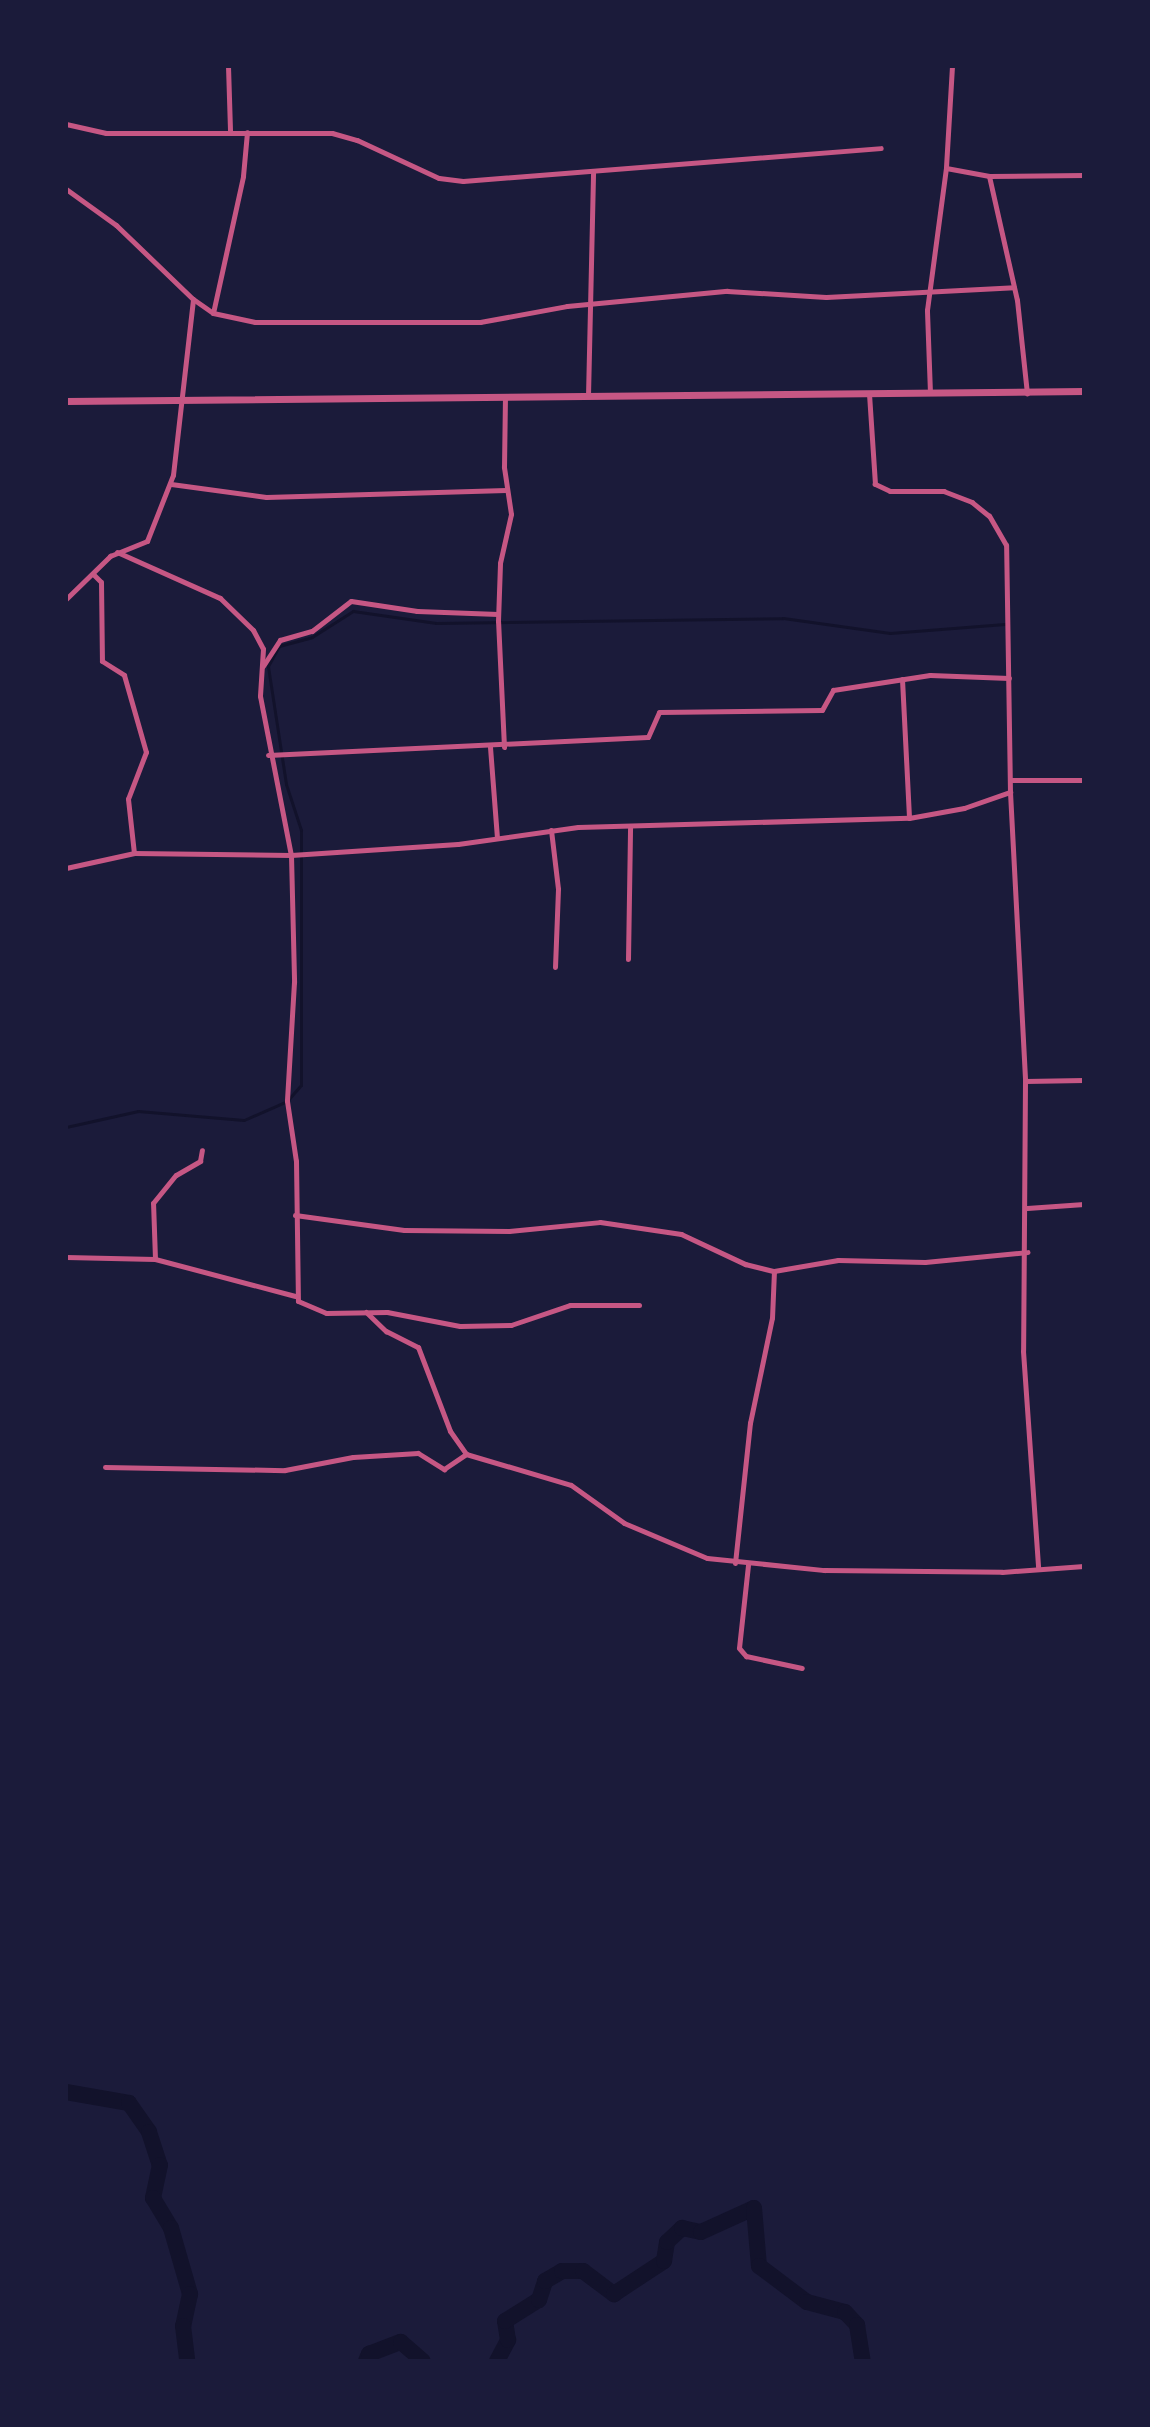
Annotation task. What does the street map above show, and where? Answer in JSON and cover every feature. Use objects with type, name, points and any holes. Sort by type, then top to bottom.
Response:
[{"type":"street","points":[[228,66],[230,131]]},
{"type":"street","points":[[930,393],[928,292],[946,168],[952,66]]},
{"type":"street","points":[[66,124],[106,133],[230,131],[346,136],[448,181],[881,148]]},
{"type":"street","points":[[213,313],[243,176],[247,132]]},
{"type":"street","points":[[946,168],[989,176],[1084,175]]},
{"type":"street","points":[[588,396],[593,171]]},
{"type":"street","points":[[989,176],[1014,287],[1027,393]]},
{"type":"street","points":[[66,189],[116,225],[193,299],[213,313],[285,325],[377,319],[480,322],[589,305],[727,291],[826,297],[1014,287]]},
{"type":"street","points":[[66,599],[117,552],[147,541],[171,484],[185,399],[193,299]]},
{"type":"street","points":[[66,401],[1084,391]]},
{"type":"street","points":[[869,394],[875,484],[890,491],[944,491],[972,502],[989,516],[1006,545],[1010,792],[1025,1081],[1028,1252],[1023,1351],[1038,1568]]},
{"type":"street","points":[[504,747],[498,614],[500,563],[511,514],[506,490],[505,398]]},
{"type":"street","points":[[171,484],[266,497],[506,490]]},
{"type":"street","points":[[117,552],[220,598],[253,630],[263,649],[260,674],[268,755],[291,855],[294,982],[287,1101],[296,1161],[295,1297]]},
{"type":"street","points":[[93,574],[101,582],[102,661],[124,675],[146,752],[128,799],[134,853]]},
{"type":"street","points":[[260,674],[280,640],[312,631],[351,601],[417,611],[498,614]]},
{"type":"street","points":[[268,755],[504,747],[648,737],[659,712],[822,710],[833,690],[902,679],[1009,678]]},
{"type":"street","points":[[902,679],[909,818]]},
{"type":"street","points":[[490,747],[497,838]]},
{"type":"street","points":[[1010,780],[1084,780]]},
{"type":"street","points":[[66,868],[134,853],[291,855],[497,838],[551,830],[909,818],[964,808],[1010,792]]},
{"type":"street","points":[[628,959],[630,826]]},
{"type":"street","points":[[551,830],[558,889],[555,967]]},
{"type":"street","points":[[1025,1081],[1084,1080]]},
{"type":"street","points":[[155,1259],[153,1203],[176,1175],[200,1161],[202,1150]]},
{"type":"street","points":[[1027,1208],[1084,1204]]},
{"type":"street","points":[[295,1215],[404,1230],[509,1231],[600,1222],[681,1234],[745,1264],[774,1271],[838,1260],[925,1262],[1028,1252]]},
{"type":"street","points":[[66,1257],[155,1259],[295,1297],[319,1312],[366,1312],[460,1326],[511,1325],[570,1305],[639,1305]]},
{"type":"street","points":[[735,1563],[750,1423],[772,1318],[774,1271]]},
{"type":"street","points":[[366,1312],[386,1331],[418,1347],[450,1431],[466,1454],[559,1480],[636,1529],[707,1558],[748,1565],[1002,1572],[1084,1566]]},
{"type":"street","points":[[105,1467],[285,1470],[353,1457],[418,1453],[444,1469],[466,1454]]},
{"type":"street","points":[[748,1565],[739,1648],[746,1656],[802,1668]]},
{"type":"waterway","points":[[66,1127],[138,1111],[244,1120],[287,1101],[301,1085],[301,830],[286,784],[268,666],[279,646],[312,637],[353,611],[436,623],[783,618],[890,633],[1005,624]]},
{"type":"waterway","points":[[66,2092],[129,2103],[149,2132],[160,2165],[153,2198],[171,2228],[190,2294],[183,2326],[187,2361]]},
{"type":"waterway","points":[[497,2361],[508,2340],[505,2321],[539,2300],[545,2281],[562,2271],[583,2271],[614,2294],[664,2261],[667,2242],[682,2228],[701,2232],[754,2208],[759,2266],[807,2302],[845,2312],[857,2325],[863,2361]]},
{"type":"waterway","points":[[366,2361],[369,2354],[401,2342],[423,2361]]}]
